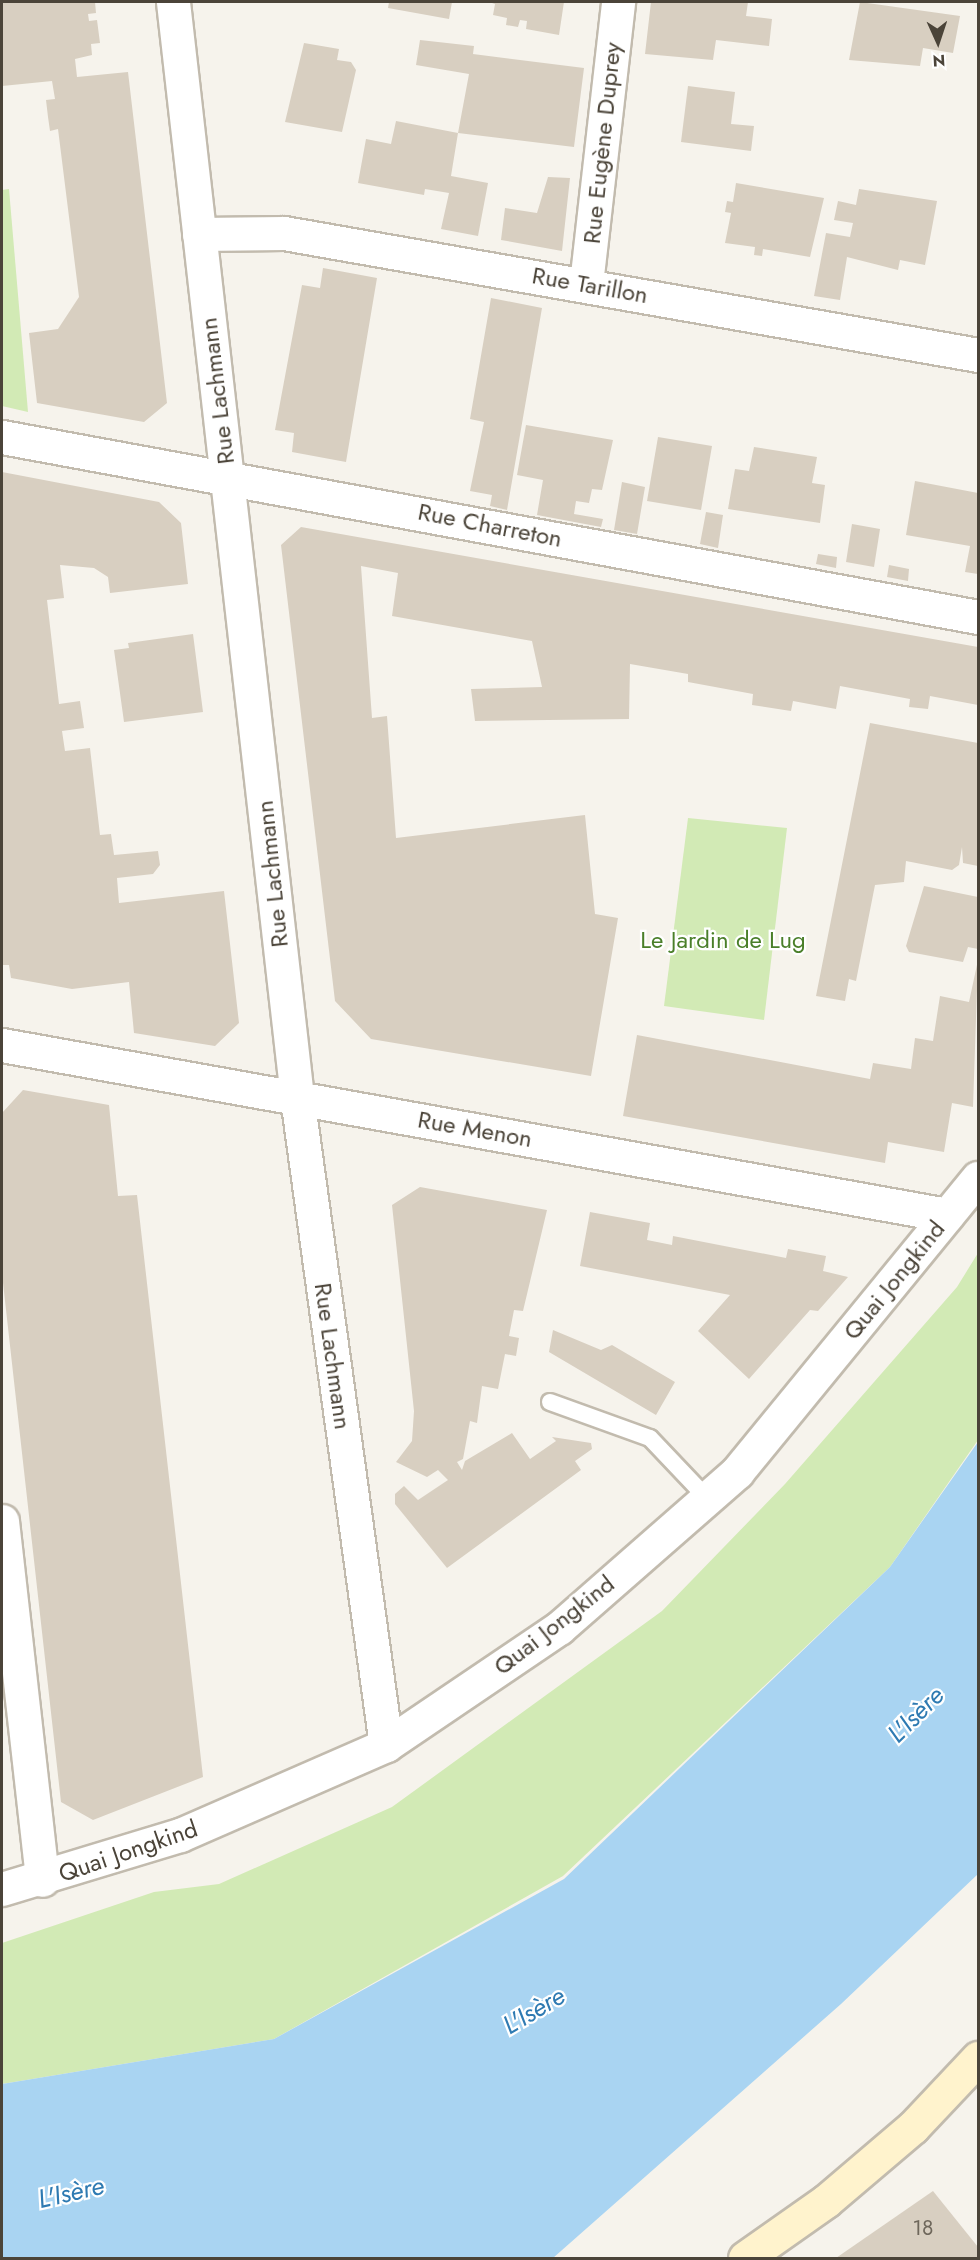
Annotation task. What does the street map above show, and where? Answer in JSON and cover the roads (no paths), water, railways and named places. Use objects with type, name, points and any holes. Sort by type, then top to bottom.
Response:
[{"type":"street","name":"Rue Lachmann","points":[[173,2],[297,1097],[386,1745]]},
{"type":"street","name":"Rue Eugène Duprey","points":[[586,284],[618,2]]},
{"type":"street","name":"Rue Tarillon","points":[[199,234],[285,233],[586,284],[978,355]]},
{"type":"street","name":"Rue Charreton","points":[[2,437],[227,476],[978,617]]},
{"type":"street","name":"Rue Menon","points":[[2,1045],[947,1215]]},
{"type":"street","name":"Quai Jongkind","points":[[2,1889],[42,1880],[180,1836],[386,1745],[559,1628],[737,1472],[978,1178]]},
{"type":"street","points":[[2,1521],[42,1880]]},
{"type":"street","points":[[745,2259],[826,2201],[905,2134],[978,2058]]},
{"type":"lane","points":[[550,1402],[650,1438],[707,1498]]},
{"type":"water","name":"L'Isère","points":[[978,1442],[978,1874],[841,2004],[553,2258],[2,2258],[2,2084],[274,2039],[564,1879],[890,1567]]},
{"type":"park label","name":"Le Jardin de Lug","points":[[723,940]]}]
